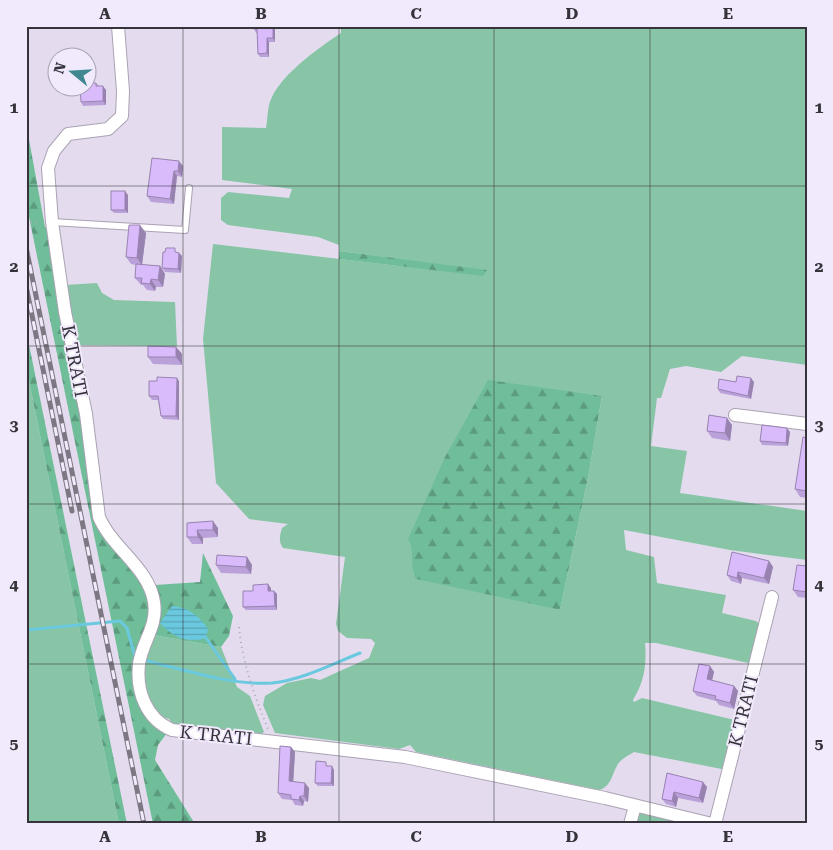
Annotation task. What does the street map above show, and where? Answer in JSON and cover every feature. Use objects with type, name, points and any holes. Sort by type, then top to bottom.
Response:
[{"type":"street","name":"K TRATI","points":[[118,26],[123,91],[122,116],[108,128],[68,134],[54,151],[48,168],[52,222],[65,312],[86,414],[100,517],[105,530],[144,576],[152,590],[155,603],[151,633],[139,663],[140,689],[144,704],[158,723],[172,730],[405,757],[713,824],[772,597]]},
{"type":"street","points":[[735,415],[807,424]]},
{"type":"street","points":[[630,824],[635,806]]},
{"type":"lane","points":[[52,222],[185,230],[188,188]]},
{"type":"path","points":[[239,627],[242,654],[248,679],[273,741]]},
{"type":"green space","points":[[341,26],[807,26],[807,365],[742,356],[721,372],[686,366],[670,369],[661,398],[657,398],[651,446],[687,451],[680,493],[807,511],[807,560],[730,550],[624,530],[626,550],[654,557],[657,583],[726,595],[722,613],[756,621],[763,627],[753,664],[656,643],[645,643],[646,659],[644,673],[640,687],[633,700],[634,702],[642,698],[739,721],[727,770],[634,752],[619,762],[609,783],[599,790],[416,752],[410,745],[399,749],[275,733],[263,705],[265,696],[287,683],[311,678],[320,680],[369,658],[375,643],[371,639],[347,638],[338,631],[336,624],[345,557],[283,548],[280,541],[282,528],[288,524],[249,519],[216,483],[203,339],[213,244],[399,266],[487,271],[339,251],[339,245],[318,237],[228,225],[221,220],[221,198],[228,192],[289,198],[292,189],[222,180],[222,127],[266,128],[269,104],[284,79],[303,61],[341,33]],"holes":[[[574,393],[602,396],[588,478],[560,610],[413,574],[412,544]]]},
{"type":"green space","points":[[26,123],[45,227],[50,227],[83,416],[95,512],[142,580],[151,611],[135,679],[167,733],[158,745],[155,760],[195,824],[153,824],[26,202]]},
{"type":"green space","points":[[339,251],[487,270],[483,276],[339,259]]},
{"type":"green space","points":[[97,283],[102,293],[114,300],[175,302],[177,346],[78,345],[65,285]]},
{"type":"green space","points":[[26,330],[127,824],[119,824],[26,366]]},
{"type":"green space","points":[[26,366],[119,824],[26,824]]},
{"type":"green space","points":[[488,380],[602,396],[588,478],[560,610],[416,579],[414,574],[412,548],[408,539],[445,457]]},
{"type":"green space","points":[[203,553],[233,616],[229,636],[221,647],[153,635],[155,585],[200,582]]},
{"type":"green space","points":[[153,635],[221,647],[237,687],[250,696],[264,732],[261,734],[174,725],[169,719],[157,716],[151,704],[144,676]]},
{"type":"green space","points":[[638,812],[698,824],[634,824]]},
{"type":"water","points":[[172,606],[188,610],[197,616],[208,629],[206,638],[187,640],[165,628],[160,623]]},
{"type":"building","points":[[254,26],[273,26],[273,38],[267,38],[267,53],[258,54],[257,29],[254,29]]},
{"type":"building","points":[[98,86],[103,86],[103,101],[81,102],[81,98],[98,98]]},
{"type":"building","points":[[152,158],[179,161],[178,171],[174,171],[170,199],[147,196]]},
{"type":"building","points":[[111,191],[125,191],[125,210],[111,210]]},
{"type":"building","points":[[129,225],[140,225],[137,258],[126,257]]},
{"type":"building","points":[[166,248],[175,248],[175,252],[179,253],[178,269],[162,268],[163,252],[165,252]]},
{"type":"building","points":[[136,264],[160,266],[158,280],[151,279],[150,284],[141,283],[142,278],[135,278]]},
{"type":"building","points":[[148,346],[176,347],[176,357],[148,357]]},
{"type":"building","points":[[737,376],[751,378],[748,396],[718,389],[719,379],[736,382]]},
{"type":"building","points":[[157,377],[177,378],[176,416],[161,416],[158,396],[149,396],[149,381],[157,381]]},
{"type":"building","points":[[709,415],[727,418],[725,433],[707,431]]},
{"type":"building","points":[[762,425],[787,428],[786,443],[760,441]]},
{"type":"building","points":[[803,437],[807,438],[807,491],[795,489]]},
{"type":"building","points":[[213,521],[213,530],[197,530],[198,537],[187,537],[187,523]]},
{"type":"building","points":[[732,552],[769,561],[764,578],[738,572],[737,578],[727,575]]},
{"type":"building","points":[[217,555],[247,557],[246,567],[216,565]]},
{"type":"building","points":[[797,565],[807,566],[807,592],[793,590]]},
{"type":"building","points":[[268,584],[268,591],[274,591],[275,606],[243,607],[243,591],[253,591],[253,585]]},
{"type":"building","points":[[699,664],[710,666],[707,679],[734,686],[730,703],[715,699],[716,696],[693,691]]},
{"type":"building","points":[[280,746],[291,747],[289,781],[305,783],[304,796],[300,796],[299,800],[291,799],[291,795],[278,793]]},
{"type":"building","points":[[316,761],[326,762],[326,766],[332,766],[331,783],[315,783]]},
{"type":"building","points":[[667,773],[703,782],[699,798],[674,792],[672,801],[662,799]]},
{"type":"waterway","points":[[26,630],[120,621],[127,628],[135,657]]},
{"type":"waterway","points":[[206,638],[235,679]]},
{"type":"waterway","points":[[143,660],[240,682],[272,683],[306,675],[360,653]]},
{"type":"railway","points":[[26,247],[144,824]]},
{"type":"railway","points":[[26,286],[72,511]]}]
